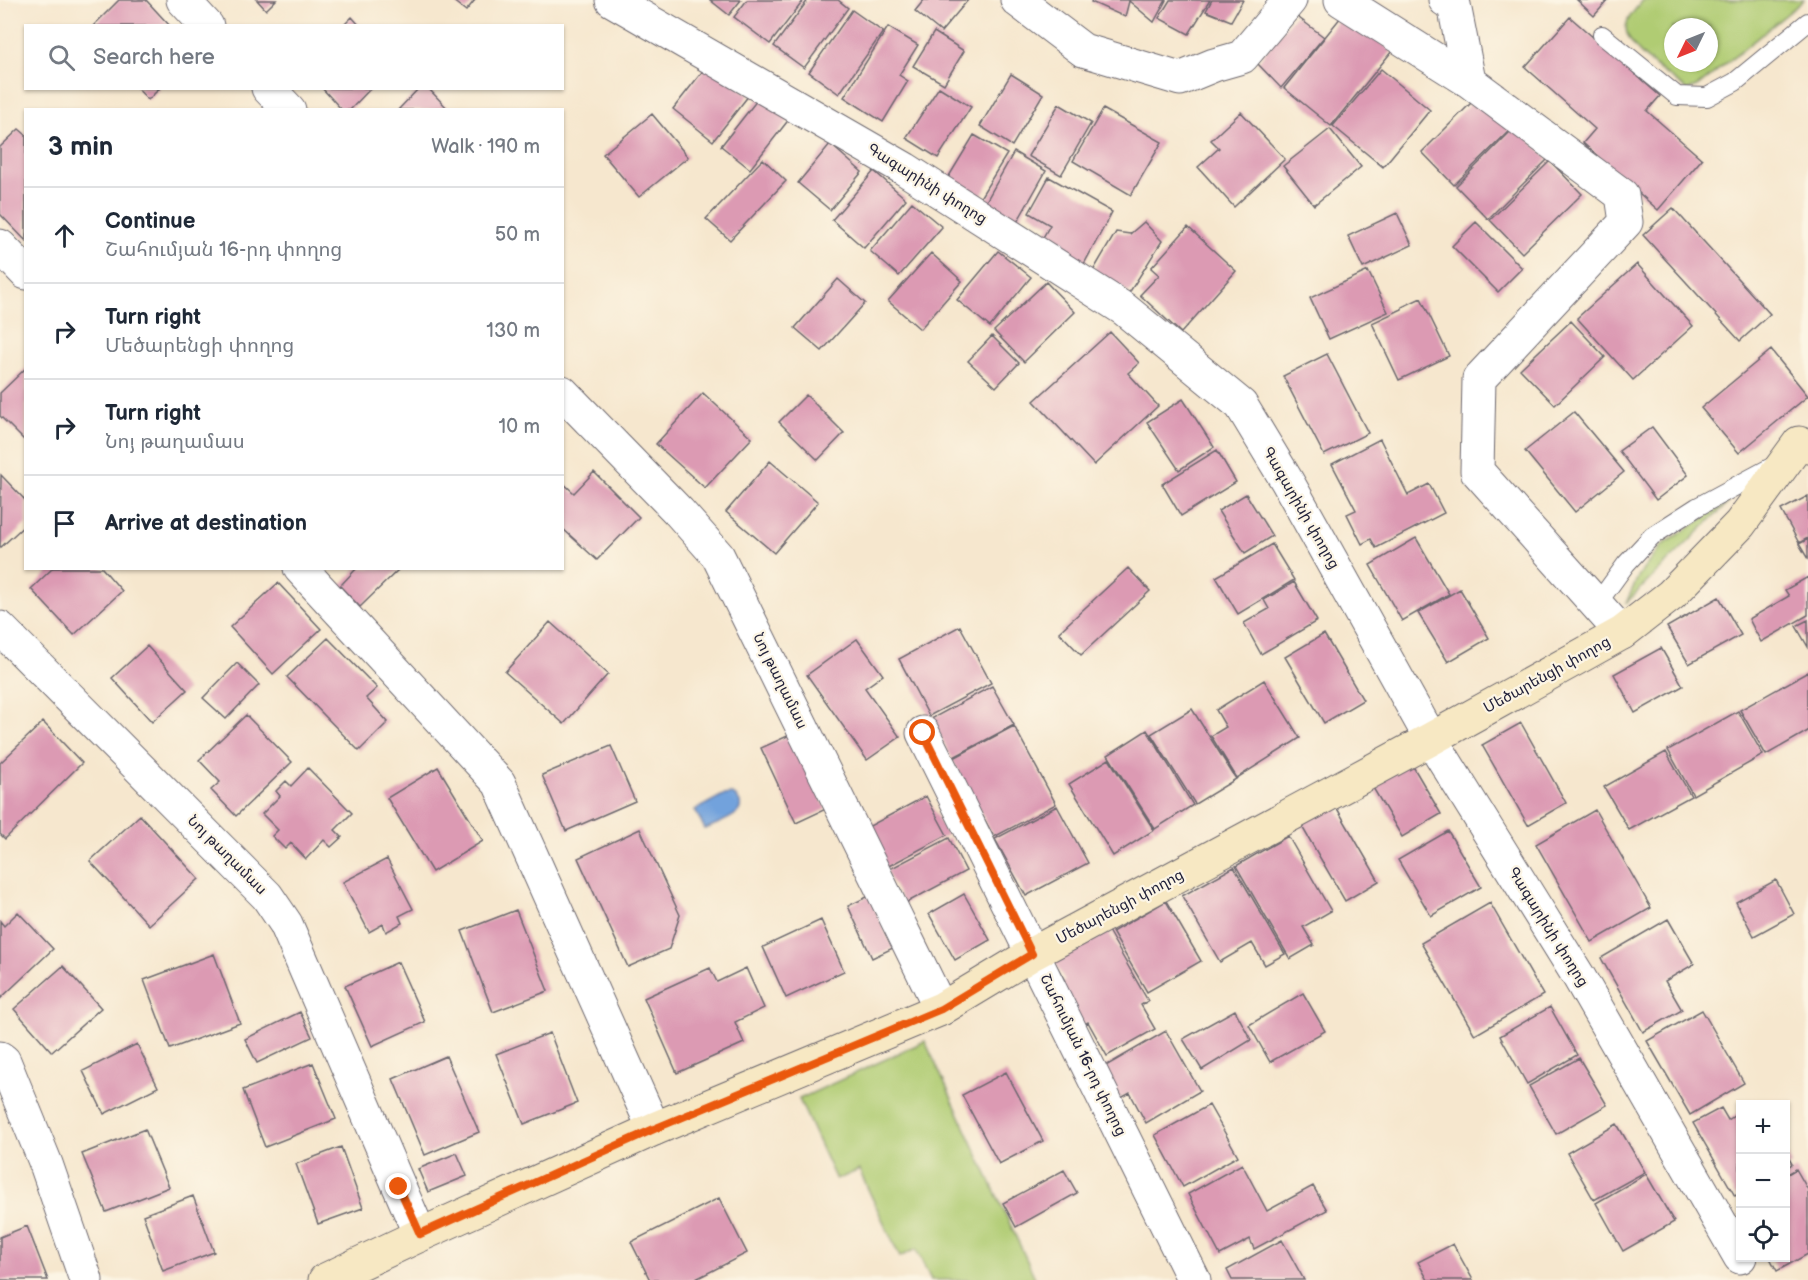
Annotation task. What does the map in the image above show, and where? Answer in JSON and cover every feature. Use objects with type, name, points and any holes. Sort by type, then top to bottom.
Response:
[{"type":"street","points":[[183,0],[205,24]]},
{"type":"street","points":[[1017,0],[1083,50],[1180,79],[1214,65],[1242,57],[1290,0]]},
{"type":"street","points":[[1341,0],[1469,81],[1622,195],[1626,222],[1479,379],[1477,471],[1622,633]]},
{"type":"street","points":[[1445,0],[1454,5],[1469,81]]},
{"type":"street","name":"Գագարինի փողոց","points":[[614,1],[905,169],[1124,309],[1240,405],[1287,481],[1431,739],[1579,977],[1736,1248]]},
{"type":"street","points":[[270,90],[287,108]]},
{"type":"street","points":[[0,246],[24,271]]},
{"type":"street","name":"Նոյ թաղամաս","points":[[564,394],[679,512],[718,556],[941,1009]]},
{"type":"street","name":"Մեծարենցի փողոց","points":[[325,1280],[420,1234],[654,1129],[941,1009],[1032,954],[1431,739],[1622,633],[1671,595],[1740,524],[1801,445]]},
{"type":"street","points":[[302,570],[499,783],[654,1129]]},
{"type":"street","name":"Նոյ թաղամաս","points":[[0,628],[267,896],[286,924],[420,1234]]},
{"type":"street","name":"Շահումյան 16-րդ փողոց","points":[[923,733],[1194,1280]]},
{"type":"street","points":[[0,1058],[4,1061],[46,1164],[86,1280]]},
{"type":"street","name":"Գագարինի փողոց","points":[[1744,1262],[1754,1280]]},
{"type":"lane","points":[[1602,35],[1677,96],[1707,97],[1736,82],[1808,22]]},
{"type":"lane","points":[[1597,604],[1626,564],[1652,536],[1801,445]]},
{"type":"green space","points":[[1643,0],[1804,0],[1718,70],[1718,18],[1664,18],[1664,72],[1715,72],[1697,87],[1687,90],[1659,69],[1638,51],[1627,32],[1627,23]]},
{"type":"green space","points":[[1729,502],[1626,603],[1639,575],[1662,545]]},
{"type":"green space","points":[[925,1041],[1036,1280],[931,1280],[916,1249],[900,1257],[859,1170],[836,1180],[799,1099]]},
{"type":"water","points":[[733,794],[739,801],[738,812],[727,820],[705,829],[695,810],[723,795]]},
{"type":"building","points":[[119,0],[146,0],[168,24],[95,24]]},
{"type":"building","points":[[257,0],[276,0],[266,10]]},
{"type":"building","points":[[452,0],[475,0],[466,11]]},
{"type":"building","points":[[710,0],[741,0],[729,15]]},
{"type":"building","points":[[747,0],[804,0],[770,44],[734,17]]},
{"type":"building","points":[[808,0],[838,0],[848,8],[804,68],[774,46]]},
{"type":"building","points":[[924,0],[968,0],[941,32],[915,11]]},
{"type":"building","points":[[1092,0],[1166,0],[1154,22],[1129,1],[1125,17],[1091,2]]},
{"type":"building","points":[[1170,0],[1210,0],[1189,34],[1159,18]]},
{"type":"building","points":[[1212,0],[1243,0],[1231,21],[1206,11]]},
{"type":"building","points":[[1577,0],[1608,0],[1594,16]]},
{"type":"building","points":[[852,10],[883,32],[839,94],[809,72]]},
{"type":"building","points":[[1345,12],[1392,51],[1331,126],[1284,88]]},
{"type":"building","points":[[1295,15],[1324,37],[1281,88],[1257,63]]},
{"type":"building","points":[[352,17],[358,24],[345,24]]},
{"type":"building","points":[[1570,17],[1660,96],[1647,111],[1702,159],[1658,210],[1583,143],[1595,129],[1525,67]]},
{"type":"building","points":[[888,27],[918,45],[899,75],[908,81],[883,122],[844,97]]},
{"type":"building","points":[[934,32],[964,51],[944,84],[913,66]]},
{"type":"building","points":[[709,63],[749,95],[713,141],[673,109]]},
{"type":"building","points":[[1381,69],[1430,110],[1383,167],[1333,126]]},
{"type":"building","points":[[1011,74],[1043,94],[1012,146],[980,126]]},
{"type":"building","points":[[939,87],[971,107],[938,158],[906,138]]},
{"type":"building","points":[[139,90],[158,90],[148,100]]},
{"type":"building","points":[[324,90],[369,90],[352,108],[340,108]]},
{"type":"building","points":[[417,90],[430,90],[447,108],[400,108]]},
{"type":"building","points":[[1482,92],[1514,126],[1454,185],[1422,152]]},
{"type":"building","points":[[761,95],[790,118],[750,169],[721,146]]},
{"type":"building","points":[[1059,104],[1091,123],[1061,175],[1028,156]]},
{"type":"building","points":[[1103,109],[1162,142],[1131,195],[1073,161]]},
{"type":"building","points":[[1241,112],[1285,159],[1234,207],[1198,167],[1219,148],[1211,140]]},
{"type":"building","points":[[652,114],[688,157],[639,197],[603,154]]},
{"type":"building","points":[[1516,126],[1548,159],[1488,219],[1456,186]]},
{"type":"building","points":[[19,129],[24,133],[24,239],[0,214],[0,147]]},
{"type":"building","points":[[1330,129],[1361,167],[1314,205],[1283,166]]},
{"type":"building","points":[[974,135],[1007,154],[975,206],[943,186]]},
{"type":"building","points":[[830,144],[862,172],[830,210],[798,183]]},
{"type":"building","points":[[1014,152],[1046,171],[1016,224],[984,205]]},
{"type":"building","points":[[763,159],[786,181],[730,240],[706,219]]},
{"type":"building","points":[[1550,161],[1582,194],[1522,253],[1490,220]]},
{"type":"building","points":[[874,171],[906,199],[864,248],[832,220]]},
{"type":"building","points":[[1049,177],[1112,212],[1084,264],[1041,241],[1050,225],[1029,213]]},
{"type":"building","points":[[912,202],[942,227],[899,276],[870,251]]},
{"type":"building","points":[[1673,208],[1770,314],[1740,341],[1643,235]]},
{"type":"building","points":[[1397,213],[1412,245],[1363,268],[1348,236]]},
{"type":"building","points":[[1144,222],[1162,241],[1129,293],[1093,271],[1116,232],[1130,234]]},
{"type":"building","points":[[1476,222],[1522,268],[1498,292],[1452,246]]},
{"type":"building","points":[[1188,227],[1236,271],[1181,333],[1140,295],[1159,275],[1151,268]]},
{"type":"building","points":[[998,251],[1031,277],[990,327],[957,300]]},
{"type":"building","points":[[931,253],[962,281],[920,329],[888,301]]},
{"type":"building","points":[[1637,264],[1693,326],[1633,380],[1577,318]]},
{"type":"building","points":[[1368,271],[1388,312],[1329,339],[1310,298]]},
{"type":"building","points":[[838,279],[865,303],[822,351],[795,328]]},
{"type":"building","points":[[1046,282],[1075,312],[1024,362],[994,331]]},
{"type":"building","points":[[1421,298],[1449,356],[1399,380],[1372,323]]},
{"type":"building","points":[[1571,321],[1605,357],[1555,405],[1520,369]]},
{"type":"building","points":[[1110,332],[1139,363],[1128,373],[1158,406],[1094,465],[1034,401]]},
{"type":"building","points":[[992,336],[1019,363],[996,387],[968,361]]},
{"type":"building","points":[[1771,350],[1808,396],[1739,453],[1701,408]]},
{"type":"building","points":[[1327,354],[1368,433],[1324,455],[1283,376]]},
{"type":"building","points":[[24,370],[24,440],[0,416],[0,393]]},
{"type":"building","points":[[703,393],[752,438],[705,488],[656,444]]},
{"type":"building","points":[[806,395],[844,433],[818,460],[779,422]]},
{"type":"building","points":[[1183,399],[1214,447],[1179,470],[1147,422]]},
{"type":"building","points":[[1574,412],[1624,472],[1575,512],[1525,451]]},
{"type":"building","points":[[1652,427],[1688,475],[1656,500],[1619,451]]},
{"type":"building","points":[[1380,439],[1408,495],[1429,484],[1444,513],[1376,548],[1371,539],[1362,544],[1347,514],[1356,510],[1332,464]]},
{"type":"building","points":[[1217,450],[1236,482],[1181,516],[1162,484]]},
{"type":"building","points":[[770,461],[818,502],[774,553],[726,512]]},
{"type":"building","points":[[594,472],[639,517],[597,560],[564,530],[564,484],[574,493]]},
{"type":"building","points":[[1,475],[24,499],[24,526],[0,548]]},
{"type":"building","points":[[1246,494],[1272,536],[1245,553],[1218,511]]},
{"type":"building","points":[[1808,496],[1808,538],[1799,543],[1781,510]]},
{"type":"building","points":[[1416,538],[1449,594],[1402,621],[1370,565]]},
{"type":"building","points":[[1808,539],[1808,559],[1799,544]]},
{"type":"building","points":[[1272,544],[1294,580],[1238,614],[1216,577]]},
{"type":"building","points":[[1128,568],[1150,591],[1081,655],[1059,632]]},
{"type":"building","points":[[51,570],[104,570],[122,591],[74,635],[31,589]]},
{"type":"building","points":[[355,570],[398,570],[360,607],[340,586]]},
{"type":"building","points":[[1808,577],[1808,615],[1761,642],[1749,619],[1789,596],[1785,590]]},
{"type":"building","points":[[1294,582],[1317,621],[1261,654],[1244,623],[1269,609],[1264,600]]},
{"type":"building","points":[[278,583],[321,629],[273,674],[230,627]]},
{"type":"building","points":[[1460,589],[1489,638],[1448,662],[1418,613]]},
{"type":"building","points":[[1719,597],[1741,635],[1689,664],[1667,627]]},
{"type":"building","points":[[1808,620],[1808,647],[1796,626]]},
{"type":"building","points":[[550,622],[608,674],[564,724],[505,672]]},
{"type":"building","points":[[960,626],[991,683],[929,716],[899,659]]},
{"type":"building","points":[[1324,634],[1363,700],[1324,723],[1285,657]]},
{"type":"building","points":[[328,638],[377,688],[366,698],[388,722],[359,751],[287,677]]},
{"type":"building","points":[[857,639],[883,675],[865,688],[900,737],[867,760],[807,675]]},
{"type":"building","points":[[147,646],[187,690],[152,722],[112,678]]},
{"type":"building","points":[[1661,648],[1683,686],[1635,713],[1614,674]]},
{"type":"building","points":[[237,663],[259,685],[226,719],[203,698]]},
{"type":"building","points":[[1808,672],[1808,731],[1766,755],[1740,710]]},
{"type":"building","points":[[1264,680],[1300,738],[1237,778],[1211,736],[1226,727],[1216,710]]},
{"type":"building","points":[[992,686],[1014,725],[952,758],[931,719]]},
{"type":"building","points":[[1192,709],[1236,779],[1195,804],[1151,734]]},
{"type":"building","points":[[1738,711],[1763,755],[1693,795],[1668,750]]},
{"type":"building","points":[[246,715],[292,762],[236,816],[211,790],[220,782],[199,760]]},
{"type":"building","points":[[43,722],[82,763],[5,839],[0,834],[0,763]]},
{"type":"building","points":[[1521,723],[1566,803],[1528,825],[1482,745]]},
{"type":"building","points":[[1014,726],[1056,804],[994,837],[952,759]]},
{"type":"building","points":[[1147,730],[1193,805],[1155,829],[1108,755]]},
{"type":"building","points":[[792,734],[826,809],[796,823],[761,748]]},
{"type":"building","points":[[611,746],[635,801],[566,831],[542,775]]},
{"type":"building","points":[[1666,752],[1691,796],[1629,830],[1604,787]]},
{"type":"building","points":[[1408,758],[1441,814],[1402,837],[1369,781]]},
{"type":"building","points":[[1109,759],[1154,830],[1113,856],[1069,784]]},
{"type":"building","points":[[438,767],[483,841],[432,872],[387,798]]},
{"type":"building","points":[[308,768],[352,813],[335,830],[342,837],[331,847],[324,840],[306,859],[291,843],[285,849],[272,836],[278,830],[262,814],[280,796],[276,791],[286,781],[291,786]]},
{"type":"building","points":[[926,796],[947,835],[885,868],[864,829]]},
{"type":"building","points":[[1331,798],[1379,881],[1345,901],[1297,818]]},
{"type":"building","points":[[1057,806],[1088,863],[1026,896],[995,839]]},
{"type":"building","points":[[1595,810],[1651,908],[1592,942],[1536,844]]},
{"type":"building","points":[[140,815],[199,879],[149,925],[90,861]]},
{"type":"building","points":[[640,829],[680,915],[669,949],[628,967],[578,858]]},
{"type":"building","points":[[1448,831],[1481,887],[1431,916],[1398,860]]},
{"type":"building","points":[[1288,836],[1331,911],[1303,927],[1314,945],[1290,959],[1236,866]]},
{"type":"building","points":[[949,838],[966,871],[904,904],[886,871]]},
{"type":"building","points":[[387,859],[413,909],[399,916],[402,923],[386,932],[383,924],[369,932],[343,882]]},
{"type":"building","points":[[1234,867],[1285,954],[1265,965],[1252,943],[1220,962],[1182,896]]},
{"type":"building","points":[[1776,880],[1794,914],[1754,936],[1736,902]]},
{"type":"building","points":[[964,894],[990,940],[955,960],[929,914]]},
{"type":"building","points":[[869,896],[893,948],[872,958],[848,906]]},
{"type":"building","points":[[1166,901],[1201,961],[1147,992],[1112,932]]},
{"type":"building","points":[[1490,903],[1543,995],[1475,1035],[1421,943]]},
{"type":"building","points":[[516,910],[548,991],[493,1012],[462,931]]},
{"type":"building","points":[[18,912],[53,949],[0,999],[0,921],[4,926]]},
{"type":"building","points":[[1668,919],[1694,964],[1665,981],[1682,1010],[1643,1032],[1601,958]]},
{"type":"building","points":[[821,920],[844,971],[786,998],[763,947]]},
{"type":"building","points":[[1107,929],[1148,1001],[1141,1005],[1155,1029],[1107,1056],[1088,1022],[1080,1027],[1057,985],[1065,981],[1053,959]]},
{"type":"building","points":[[214,954],[240,1023],[170,1049],[144,980]]},
{"type":"building","points":[[398,962],[425,1022],[372,1046],[345,986]]},
{"type":"building","points":[[63,966],[101,1008],[52,1052],[14,1009]]},
{"type":"building","points":[[710,968],[717,982],[746,968],[764,1008],[735,1022],[744,1043],[677,1073],[644,998]]},
{"type":"building","points":[[1303,993],[1325,1031],[1270,1062],[1249,1025]]},
{"type":"building","points":[[1550,1007],[1577,1055],[1527,1084],[1500,1036]]},
{"type":"building","points":[[1235,1010],[1251,1040],[1202,1070],[1183,1039]]},
{"type":"building","points":[[1702,1010],[1744,1083],[1690,1115],[1647,1041]]},
{"type":"building","points":[[300,1012],[312,1037],[257,1063],[245,1039]]},
{"type":"building","points":[[1166,1031],[1200,1091],[1146,1123],[1130,1093],[1114,1102],[1097,1071]]},
{"type":"building","points":[[550,1033],[577,1103],[524,1124],[496,1054]]},
{"type":"building","points":[[137,1044],[158,1087],[104,1114],[83,1071]]},
{"type":"building","points":[[446,1056],[479,1132],[425,1155],[393,1079]]},
{"type":"building","points":[[1579,1058],[1607,1105],[1556,1134],[1529,1086]]},
{"type":"building","points":[[313,1063],[336,1119],[265,1147],[243,1090]]},
{"type":"building","points":[[1006,1072],[1043,1141],[999,1164],[962,1095]]},
{"type":"building","points":[[1209,1105],[1238,1156],[1183,1187],[1155,1135]]},
{"type":"building","points":[[1721,1108],[1728,1120],[1736,1115],[1735,1196],[1693,1123]]},
{"type":"building","points":[[1617,1124],[1645,1172],[1594,1200],[1567,1153]]},
{"type":"building","points":[[145,1129],[169,1187],[106,1212],[82,1154]]},
{"type":"building","points":[[341,1147],[363,1208],[318,1224],[296,1164]]},
{"type":"building","points":[[457,1153],[467,1176],[428,1192],[418,1169]]},
{"type":"building","points":[[1242,1164],[1267,1211],[1313,1186],[1327,1210],[1254,1249],[1250,1239],[1220,1255],[1188,1194]]},
{"type":"building","points":[[1796,1169],[1808,1190],[1808,1254],[1777,1271],[1772,1262],[1790,1262],[1790,1173]]},
{"type":"building","points":[[1064,1170],[1077,1193],[1016,1227],[1003,1203]]},
{"type":"building","points":[[1646,1174],[1674,1222],[1623,1251],[1596,1203]]},
{"type":"building","points":[[193,1196],[214,1252],[163,1271],[143,1215]]},
{"type":"building","points":[[719,1198],[747,1253],[694,1280],[650,1280],[631,1242]]},
{"type":"building","points":[[27,1226],[48,1280],[0,1280],[0,1237]]},
{"type":"building","points":[[1282,1240],[1304,1280],[1232,1280],[1227,1270]]},
{"type":"building","points":[[1453,1244],[1473,1280],[1428,1280],[1418,1262]]},
{"type":"route","points":[[399,1187],[420,1234],[654,1129],[941,1009],[1032,954],[923,733]]}]
